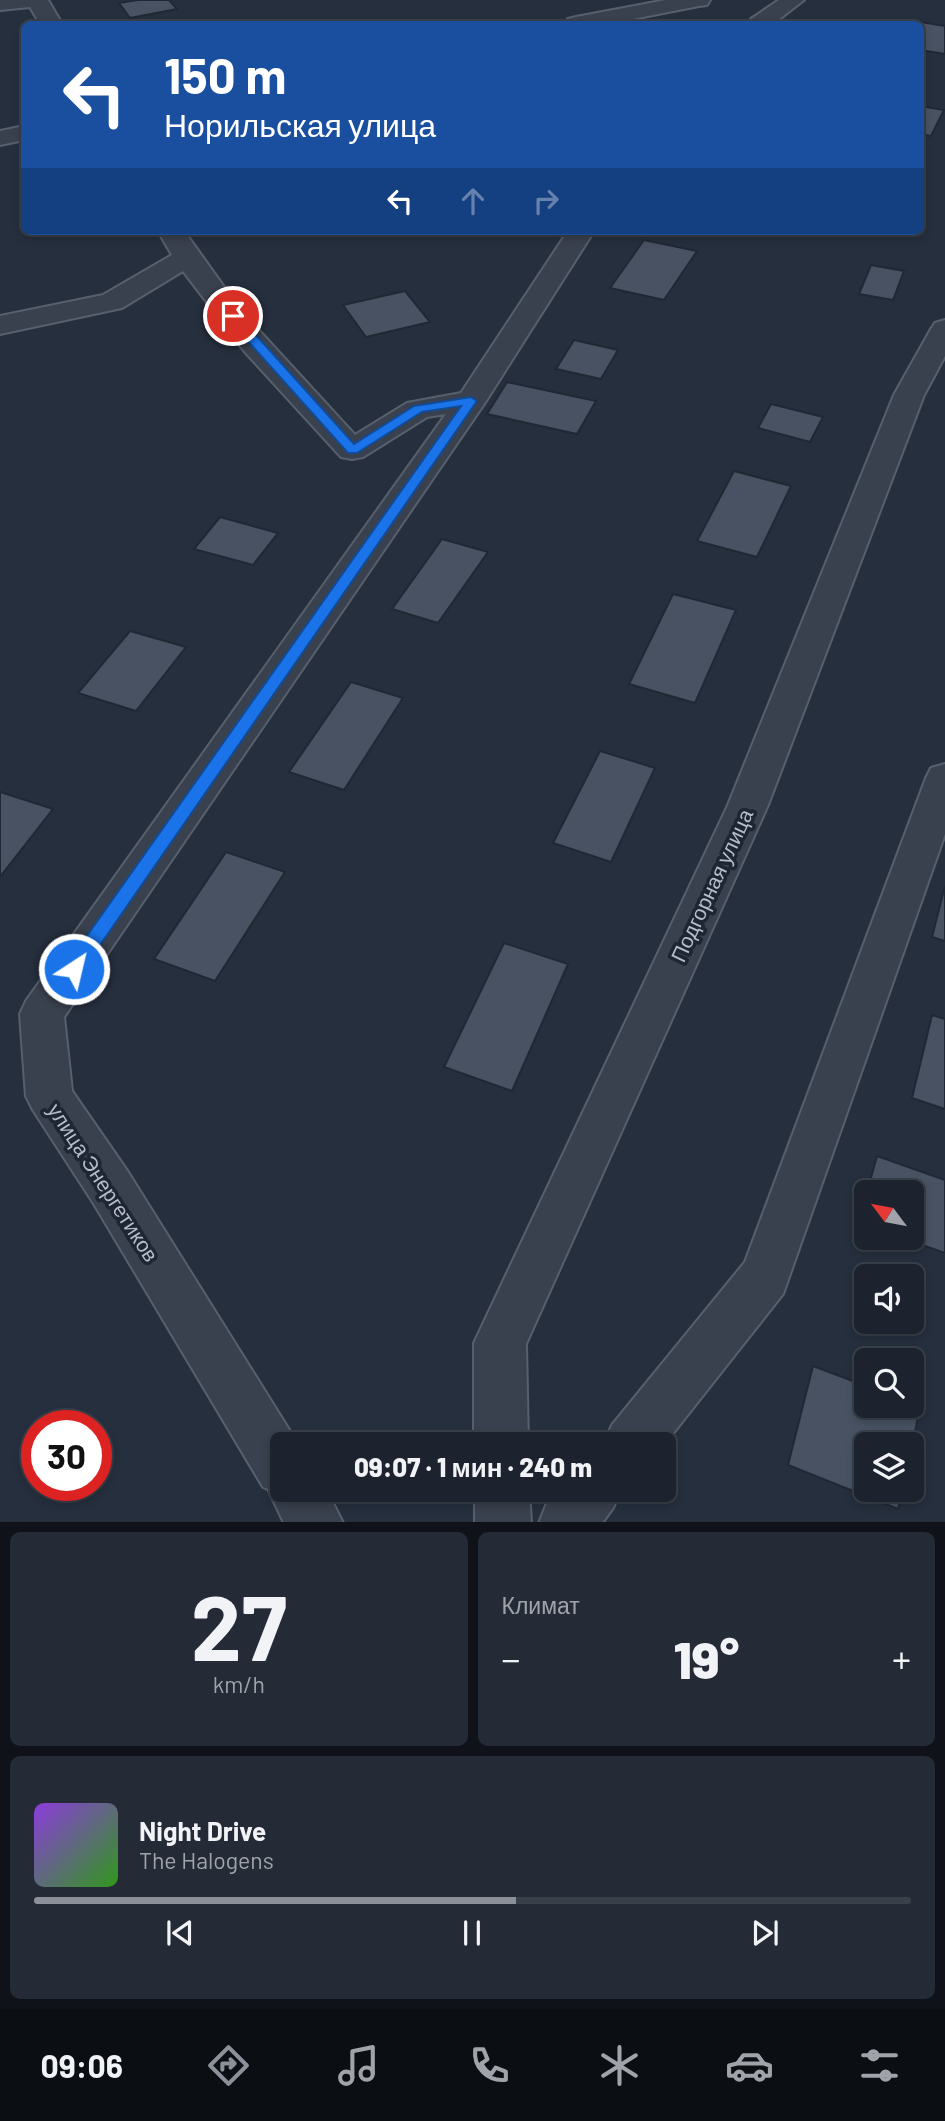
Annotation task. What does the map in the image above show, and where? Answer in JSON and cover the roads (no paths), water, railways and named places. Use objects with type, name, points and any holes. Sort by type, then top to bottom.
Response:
[{"type":"street","points":[[0,4],[34,0],[49,21]]},
{"type":"street","points":[[591,21],[699,0]]},
{"type":"street","points":[[763,21],[793,0]]},
{"type":"street","points":[[0,138],[21,134]]},
{"type":"street","points":[[173,235],[186,258],[248,335],[352,450],[418,409],[471,401]]},
{"type":"street","name":"улица Энергетиков","points":[[270,1448],[111,1188],[48,1096],[42,1014],[471,401],[578,235]]},
{"type":"street","points":[[0,325],[112,302],[186,258]]},
{"type":"street","name":"Подгорная улица","points":[[501,1432],[500,1343],[748,805],[909,395],[945,328]]},
{"type":"street","points":[[641,1432],[765,1278],[945,778]]},
{"type":"street","points":[[303,1502],[315,1522]]},
{"type":"street","points":[[502,1502],[503,1522]]},
{"type":"street","points":[[567,1522],[583,1502]]}]
